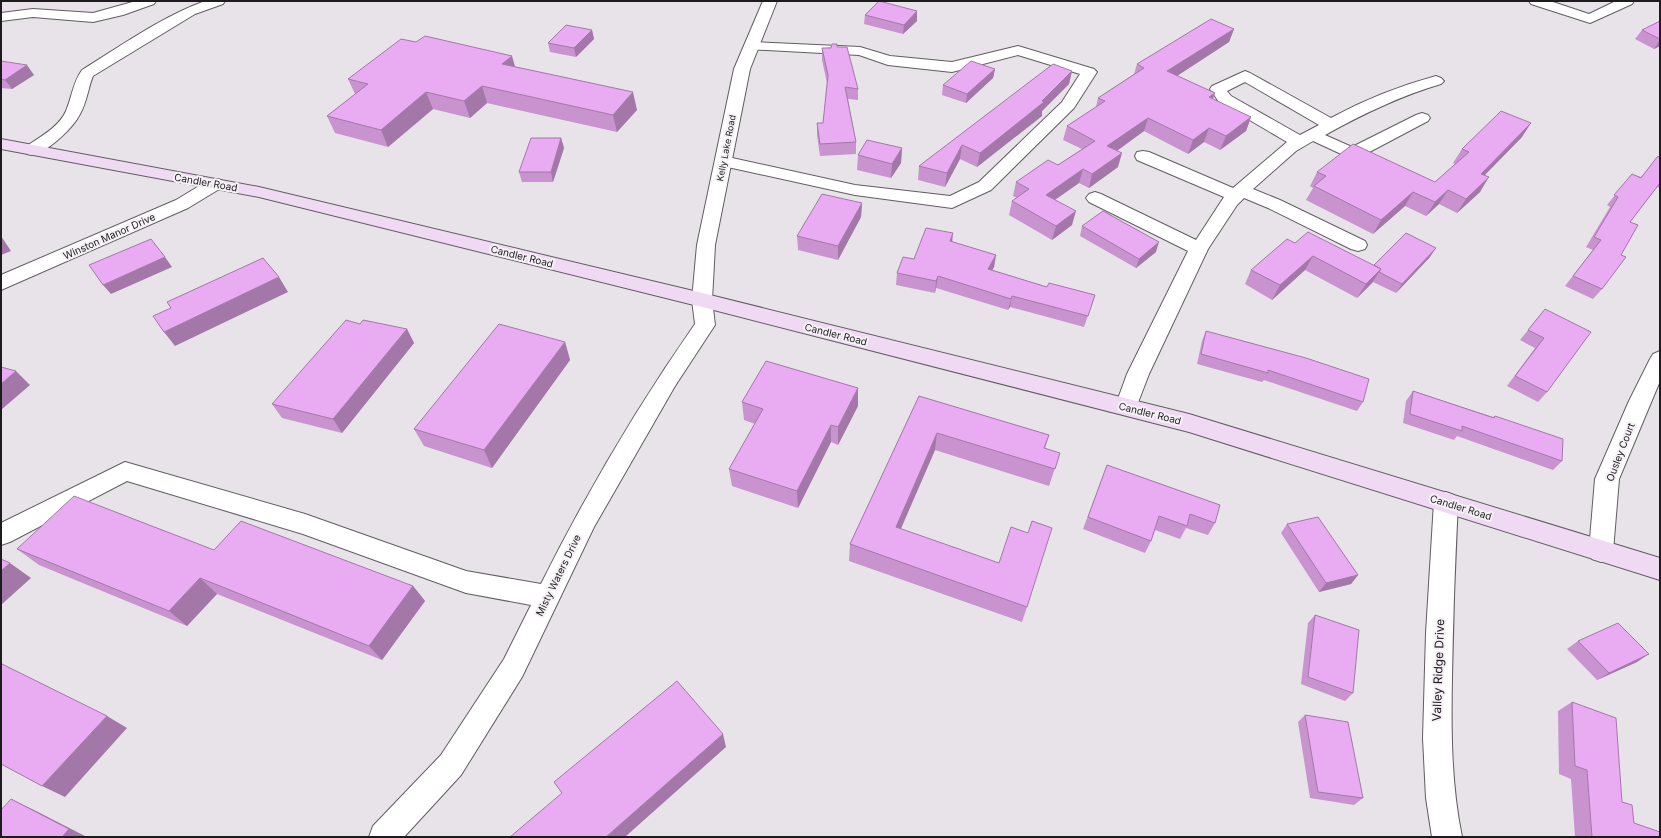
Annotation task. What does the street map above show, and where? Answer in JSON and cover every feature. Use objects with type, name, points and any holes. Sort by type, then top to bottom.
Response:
[{"type":"main road","name":"Candler Road","points":[[1,144],[259,192],[702,300],[1189,423],[1660,569]]},
{"type":"street","points":[[76,16],[123,1]]},
{"type":"street","points":[[1,17],[24,13],[88,18],[149,1]]},
{"type":"street","points":[[32,150],[67,123],[73,114],[83,81],[87,73],[190,11],[218,1]]},
{"type":"street","name":"Kelly Lake Road","points":[[702,300],[706,245],[742,69],[750,46],[770,1]]},
{"type":"street","points":[[1536,1],[1590,19],[1627,1]]},
{"type":"street","points":[[724,161],[855,190],[952,202],[986,186],[1068,105],[1089,72],[1018,50],[952,67],[888,60],[860,51],[750,46]]},
{"type":"street","points":[[1332,125],[1245,76],[1218,89],[1225,99],[1306,138],[1352,154],[1422,118]]},
{"type":"street","points":[[1126,408],[1138,374],[1200,249],[1230,202],[1290,147],[1360,109],[1405,90],[1436,81]]},
{"type":"street","points":[[1143,156],[1239,193],[1274,204],[1358,245]]},
{"type":"street","name":"Winston Manor Drive","points":[[1,283],[182,204],[215,184]]},
{"type":"street","points":[[1095,198],[1200,249]]},
{"type":"street","name":"Misty Waters Drive","points":[[384,837],[451,765],[513,668],[584,521],[667,380],[705,325],[702,300]]},
{"type":"street","name":"Ousley Court","points":[[1600,551],[1607,479],[1640,401],[1660,360]]},
{"type":"street","points":[[1,535],[125,471],[305,524],[466,582],[548,597]]},
{"type":"street","name":"Valley Ridge Drive","points":[[1446,502],[1439,622],[1436,734],[1442,813],[1447,837]]},
{"type":"building","points":[[879,1],[917,11],[904,25],[865,15]]},
{"type":"building","points":[[1211,19],[1234,29],[1167,71],[1215,93],[1209,97],[1251,117],[1226,136],[1209,128],[1193,140],[1148,118],[1107,146],[1122,153],[1092,174],[1083,169],[1046,195],[1076,211],[1056,226],[1012,201],[1029,189],[1016,182],[1048,160],[1058,165],[1095,141],[1067,126],[1105,101],[1098,98],[1144,68],[1137,64]]},
{"type":"building","points":[[1660,21],[1660,39],[1642,30]]},
{"type":"building","points":[[566,25],[592,30],[574,48],[548,43]]},
{"type":"building","points":[[425,36],[512,56],[502,64],[633,92],[613,115],[482,86],[464,101],[426,92],[381,130],[327,116],[368,84],[348,79],[401,39],[416,42]]},
{"type":"building","points":[[832,44],[837,44],[837,47],[847,47],[858,89],[845,87],[856,142],[820,144],[817,123],[823,123],[828,75],[822,48],[831,48]]},
{"type":"building","points":[[1,61],[27,65],[5,80],[1,79]]},
{"type":"building","points":[[971,61],[995,69],[967,94],[943,85]]},
{"type":"building","points":[[1053,64],[1072,71],[1042,101],[1044,102],[980,153],[962,145],[947,173],[919,166]]},
{"type":"building","points":[[1501,111],[1531,123],[1481,174],[1489,177],[1466,199],[1448,190],[1435,202],[1413,192],[1381,220],[1314,186],[1326,176],[1317,172],[1353,144],[1435,182],[1469,152],[1462,149]]},
{"type":"building","points":[[531,138],[561,138],[551,172],[519,172]]},
{"type":"building","points":[[867,140],[902,148],[892,164],[858,155]]},
{"type":"building","points":[[1660,156],[1660,183],[1630,222],[1638,225],[1621,255],[1626,257],[1602,289],[1573,276],[1601,240],[1594,237],[1618,197],[1614,195],[1632,174],[1641,178],[1657,157]]},
{"type":"building","points":[[822,194],[862,203],[838,246],[797,236]]},
{"type":"building","points":[[1103,211],[1159,242],[1139,259],[1082,226]]},
{"type":"building","points":[[926,228],[953,233],[950,241],[996,255],[988,269],[1047,287],[1049,283],[1095,295],[1088,316],[1012,296],[1011,299],[938,276],[936,281],[897,273],[903,257],[914,259]]},
{"type":"building","points":[[1308,232],[1381,269],[1366,284],[1313,256],[1280,285],[1251,270],[1287,239],[1295,243]]},
{"type":"building","points":[[1406,233],[1436,248],[1402,284],[1379,272],[1381,269],[1374,265]]},
{"type":"building","points":[[151,239],[165,257],[103,285],[89,265]]},
{"type":"building","points":[[263,258],[279,277],[164,332],[153,316],[171,308],[167,302]]},
{"type":"building","points":[[1545,309],[1591,332],[1547,392],[1515,376],[1544,338],[1528,330]]},
{"type":"building","points":[[346,320],[360,324],[363,320],[407,329],[333,419],[272,404]]},
{"type":"building","points":[[499,324],[565,342],[484,450],[414,429]]},
{"type":"building","points":[[1206,331],[1306,358],[1369,379],[1363,402],[1268,370],[1268,373],[1201,354]]},
{"type":"building","points":[[766,361],[858,388],[838,427],[831,425],[797,491],[729,469],[763,409],[742,402]]},
{"type":"building","points":[[1,367],[16,371],[1,384]]},
{"type":"building","points":[[1413,391],[1563,439],[1562,461],[1462,426],[1462,431],[1410,414]]},
{"type":"building","points":[[919,396],[1049,435],[1044,448],[1060,453],[1055,469],[937,433],[896,527],[999,563],[1011,527],[1028,533],[1032,521],[1052,528],[1027,607],[850,544]]},
{"type":"building","points":[[1107,465],[1220,505],[1215,523],[1190,514],[1187,526],[1159,516],[1151,541],[1088,517]]},
{"type":"building","points":[[74,496],[214,550],[241,521],[413,586],[369,646],[200,578],[169,611],[17,549]]},
{"type":"building","points":[[1318,517],[1358,575],[1326,583],[1287,524]]},
{"type":"building","points":[[1,559],[10,563],[1,571]]},
{"type":"building","points":[[1315,615],[1359,630],[1353,693],[1308,677]]},
{"type":"building","points":[[1618,623],[1649,654],[1609,673],[1578,641]]},
{"type":"building","points":[[2,664],[107,716],[42,786],[1,764]]},
{"type":"building","points":[[677,681],[723,734],[606,837],[510,837],[562,793],[554,782]]},
{"type":"building","points":[[1572,702],[1616,718],[1622,802],[1632,805],[1634,823],[1660,832],[1660,837],[1592,837],[1587,770],[1575,766]]},
{"type":"building","points":[[1305,715],[1348,722],[1363,798],[1318,792]]},
{"type":"building","points":[[11,799],[69,829],[62,837],[1,837],[1,810]]}]
